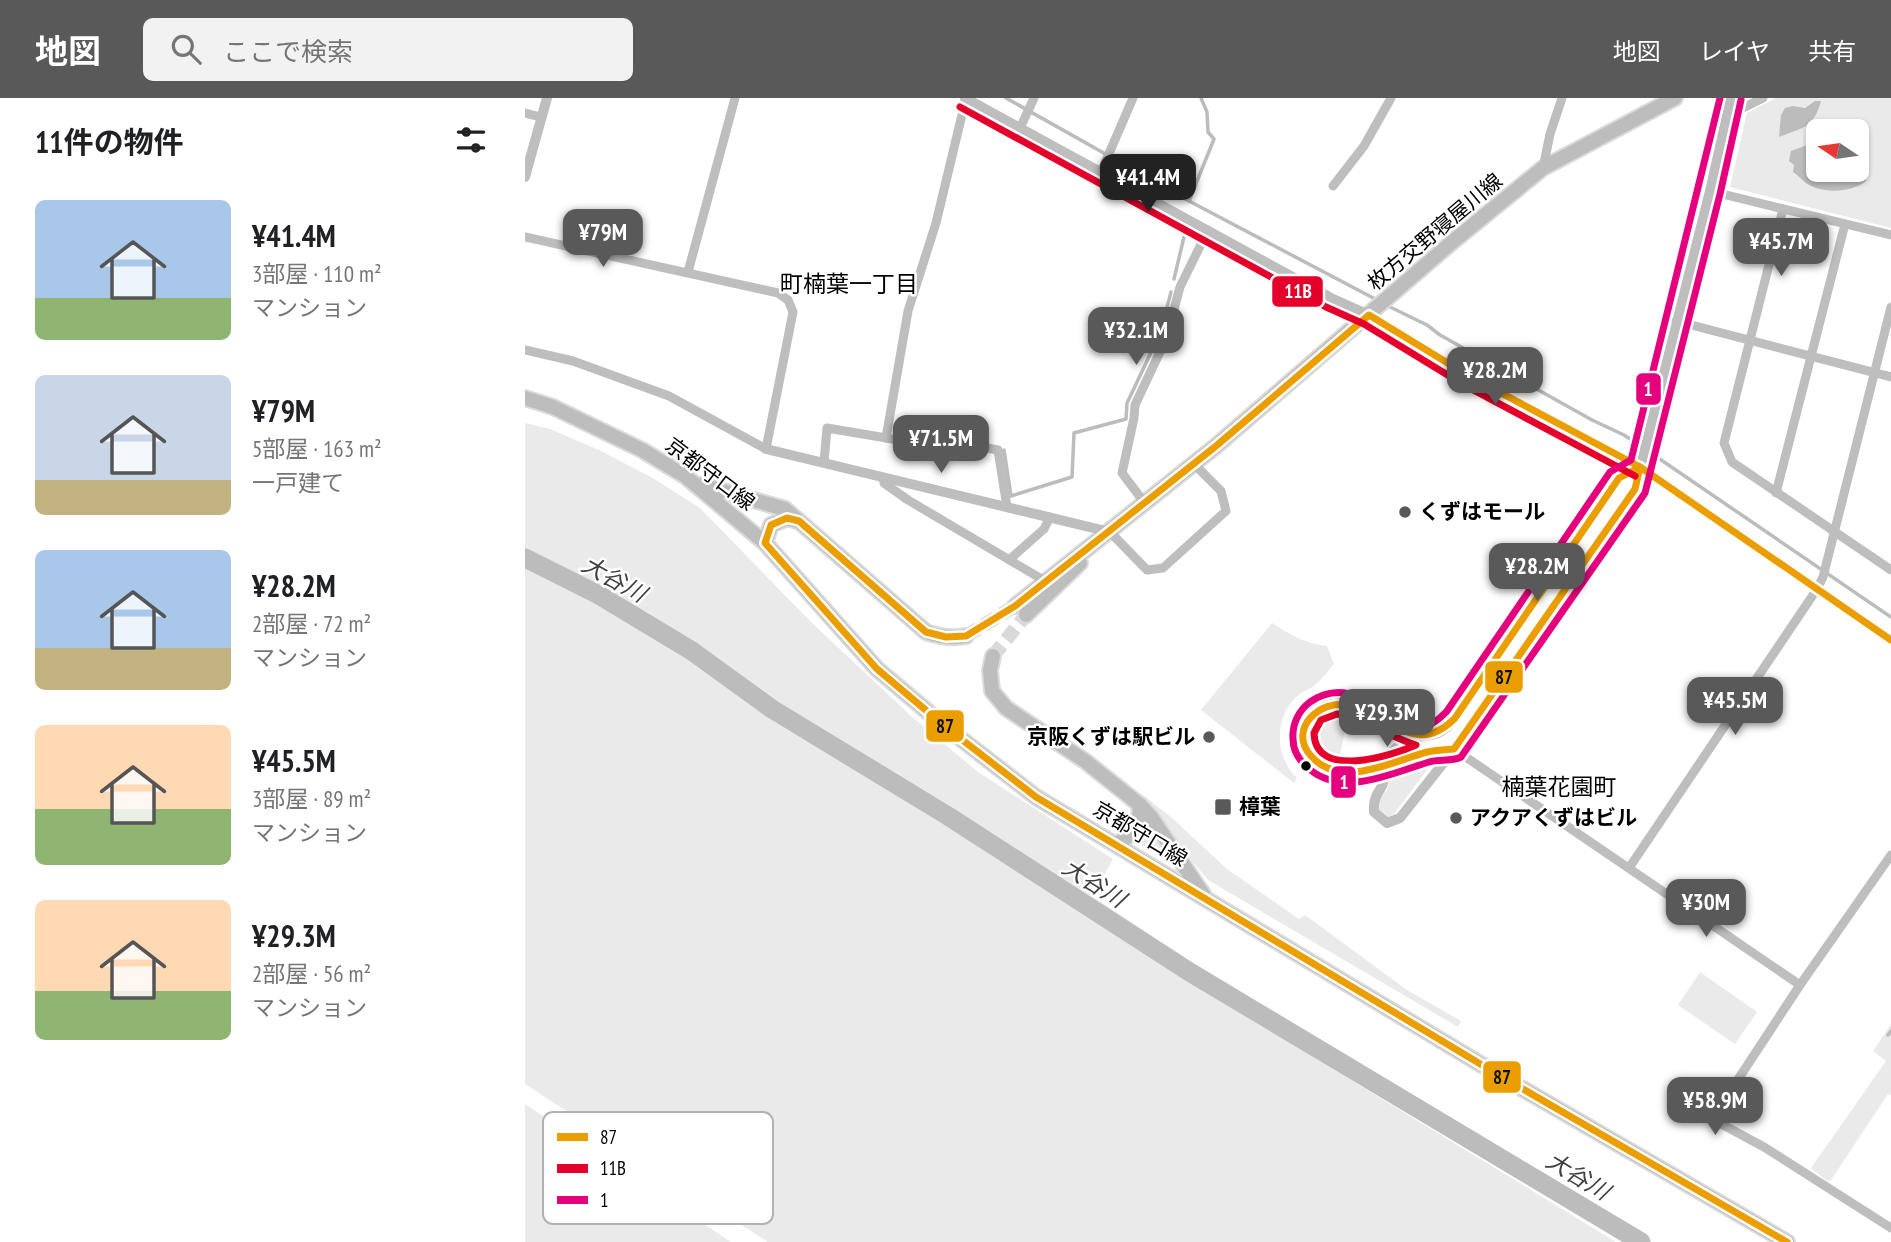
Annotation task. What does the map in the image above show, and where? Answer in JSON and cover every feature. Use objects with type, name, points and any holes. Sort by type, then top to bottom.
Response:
[{"type":"main road","name":"枚方交野寝屋川線","points":[[1110,531],[1059,586],[1020,611],[1045,581],[1193,463],[1543,168],[1675,98]]},
{"type":"main road","name":"京都守口線","points":[[525,398],[553,407],[620,439],[685,476],[765,543],[877,669],[1006,776],[1036,797],[1497,1074],[1787,1242]]},
{"type":"main road","points":[[685,476],[709,489],[785,509],[926,632],[938,637],[966,636]]},
{"type":"main road","points":[[765,543],[771,524],[787,518],[799,521]]},
{"type":"main road","points":[[993,656],[990,670],[992,691],[1006,708],[1084,761],[1140,805],[1206,898]]},
{"type":"main road","points":[[1116,844],[1131,836],[1139,825],[1140,805]]},
{"type":"street","points":[[525,177],[547,98]]},
{"type":"street","points":[[688,272],[735,98]]},
{"type":"street","points":[[886,438],[908,312],[936,223],[965,98],[1331,298],[1369,315],[1469,376],[1640,467],[1891,640]]},
{"type":"street","points":[[1020,128],[1034,98]]},
{"type":"street","points":[[1101,172],[1133,98]]},
{"type":"street","points":[[1333,186],[1364,146],[1391,98]]},
{"type":"street","points":[[1543,168],[1550,134],[1562,98]]},
{"type":"street","points":[[1422,736],[1400,744],[1393,750],[1386,765],[1385,778],[1373,802],[1374,812],[1382,820],[1390,823],[1400,818],[1467,733],[1635,489],[1731,98]]},
{"type":"street","points":[[1727,116],[1763,98]]},
{"type":"street","points":[[525,113],[541,117]]},
{"type":"street","points":[[1710,191],[1891,235]]},
{"type":"street","points":[[1783,209],[1724,443],[1732,462],[1891,570]]},
{"type":"street","points":[[1776,493],[1845,224]]},
{"type":"street","points":[[1144,502],[1122,473],[1135,405],[1166,339],[1180,287],[1208,230]]},
{"type":"street","points":[[525,237],[778,293],[788,300],[793,312],[766,449]]},
{"type":"street","points":[[1629,868],[1823,577],[1891,307]]},
{"type":"street","points":[[1676,321],[1891,377]]},
{"type":"street","points":[[525,350],[573,361],[669,396],[766,449],[1110,531],[1147,570],[1163,568],[1226,511],[1221,491],[1193,463]]},
{"type":"street","points":[[824,463],[827,428],[898,440],[925,436],[995,449],[998,450],[1007,507]]},
{"type":"street","points":[[1640,467],[1619,478],[1452,723],[1443,732],[1434,736],[1422,736],[1362,709],[1347,704],[1327,704],[1310,715],[1303,733],[1303,744],[1316,762],[1341,772],[1386,765],[1427,752],[1454,749],[1800,985]]},
{"type":"street","points":[[883,477],[884,482],[908,500],[1045,581]]},
{"type":"street","points":[[1009,560],[1044,529],[1050,517]]},
{"type":"street","points":[[1891,855],[1800,985],[1712,1119],[1764,1147],[1891,1228]]},
{"type":"shaded area","points":[[1776,98],[1891,98],[1891,228],[1730,187],[1747,113]]},
{"type":"shaded area","points":[[1815,101],[1821,101],[1813,119],[1806,119],[1806,126],[1779,137],[1781,115],[1785,108],[1805,108]]},
{"type":"shaded area","points":[[1806,145],[1806,182],[1864,182],[1853,188],[1836,191],[1812,187],[1793,172],[1794,165],[1789,161],[1791,151]]},
{"type":"shaded area","points":[[525,423],[550,429],[599,450],[651,477],[700,508],[810,621],[911,716],[978,772],[1113,859],[1092,896],[1202,969],[1194,984],[1616,1242],[768,1242],[740,1224],[773,1224],[773,1112],[568,1112],[525,1084]]},
{"type":"shaded area","points":[[1272,623],[1305,641],[1327,646],[1334,664],[1315,685],[1294,699],[1285,712],[1280,734],[1281,749],[1287,765],[1297,778],[1294,783],[1201,710]]},
{"type":"shaded area","points":[[1337,709],[1348,711],[1339,762],[1328,762],[1320,757],[1309,740],[1317,720]]},
{"type":"shaded area","points":[[1426,758],[1431,759],[1432,763],[1394,814],[1388,817],[1379,811],[1378,800],[1387,790],[1393,772]]},
{"type":"shaded area","points":[[1117,783],[1143,795],[1227,869],[1299,919],[1305,915],[1407,990],[1461,1021],[1458,1027],[1208,880],[1141,800]]},
{"type":"shaded area","points":[[1146,819],[1179,866],[1135,842]]},
{"type":"shaded area","points":[[1700,972],[1757,1012],[1735,1044],[1678,1005]]},
{"type":"shaded area","points":[[1891,1024],[1891,1095],[1888,1094],[1831,1180],[1827,1181],[1811,1168],[1886,1061],[1873,1051]]},
{"type":"shaded area","points":[[525,1104],[543,1116],[543,1224],[704,1224],[731,1242],[525,1242]]},
{"type":"waterway","points":[[1006,98],[1189,201],[1379,301]]},
{"type":"waterway","points":[[1189,201],[1214,139],[1208,132],[1207,112],[1201,98]]},
{"type":"waterway","points":[[1174,279],[1184,237]]},
{"type":"waterway","points":[[1162,327],[1171,292]]},
{"type":"waterway","points":[[1386,305],[1427,325],[1440,335],[1642,447]]},
{"type":"waterway","points":[[1004,450],[1011,496],[1072,477],[1074,433],[1126,419],[1127,403],[1156,342]]},
{"type":"waterway","points":[[1648,451],[1891,617]]},
{"type":"waterway","name":"大谷川","points":[[525,558],[599,595],[692,651],[772,709],[948,816],[1188,971],[1641,1242]]},
{"type":"waterway","points":[[1888,1035],[1891,1031]]},
{"type":"tunnel","points":[[966,636],[1015,606]]},
{"type":"tunnel","points":[[993,656],[1026,615]]},
{"type":"transit line","name":"1","points":[[1720,98],[1631,460],[1610,472],[1447,711],[1437,720],[1430,724],[1402,720],[1359,697],[1344,693],[1327,694],[1306,706],[1295,724],[1294,747],[1301,761],[1320,776],[1335,781],[1367,781],[1429,762],[1461,757],[1645,493],[1741,100]]},
{"type":"transit line","name":"11B","points":[[960,107],[1326,307],[1364,324],[1464,385],[1635,476]]},
{"type":"transit line","name":"87","points":[[1787,1242],[1497,1074],[1036,797],[877,669],[765,543],[771,525],[787,518],[799,521],[926,632],[946,637],[966,636],[1015,606],[1216,446],[1369,315],[1469,376],[1640,467],[1891,640]]},
{"type":"transit line","name":"87","points":[[1640,467],[1635,489],[1454,749],[1427,752],[1383,766],[1352,772],[1323,766],[1311,756],[1305,746],[1305,726],[1318,711],[1338,704],[1363,710],[1414,734],[1441,730],[1455,718],[1619,478],[1640,467]]},
{"type":"transit line","name":"11B","points":[[1337,714],[1357,719],[1416,745],[1356,761],[1327,756],[1318,747],[1314,733],[1321,720],[1337,714]]},
{"type":"place","name":"くずはモール","points":[[1405,512]]},
{"type":"place","name":"京阪くずは駅ビル","points":[[1209,737]]},
{"type":"place","name":"樟葉","points":[[1223,807]]},
{"type":"place","name":"アクアくずはビル","points":[[1456,818]]},
{"type":"district","name":"町楠葉一丁目","points":[[849,284]]},
{"type":"district","name":"楠葉花園町","points":[[1559,787]]}]
